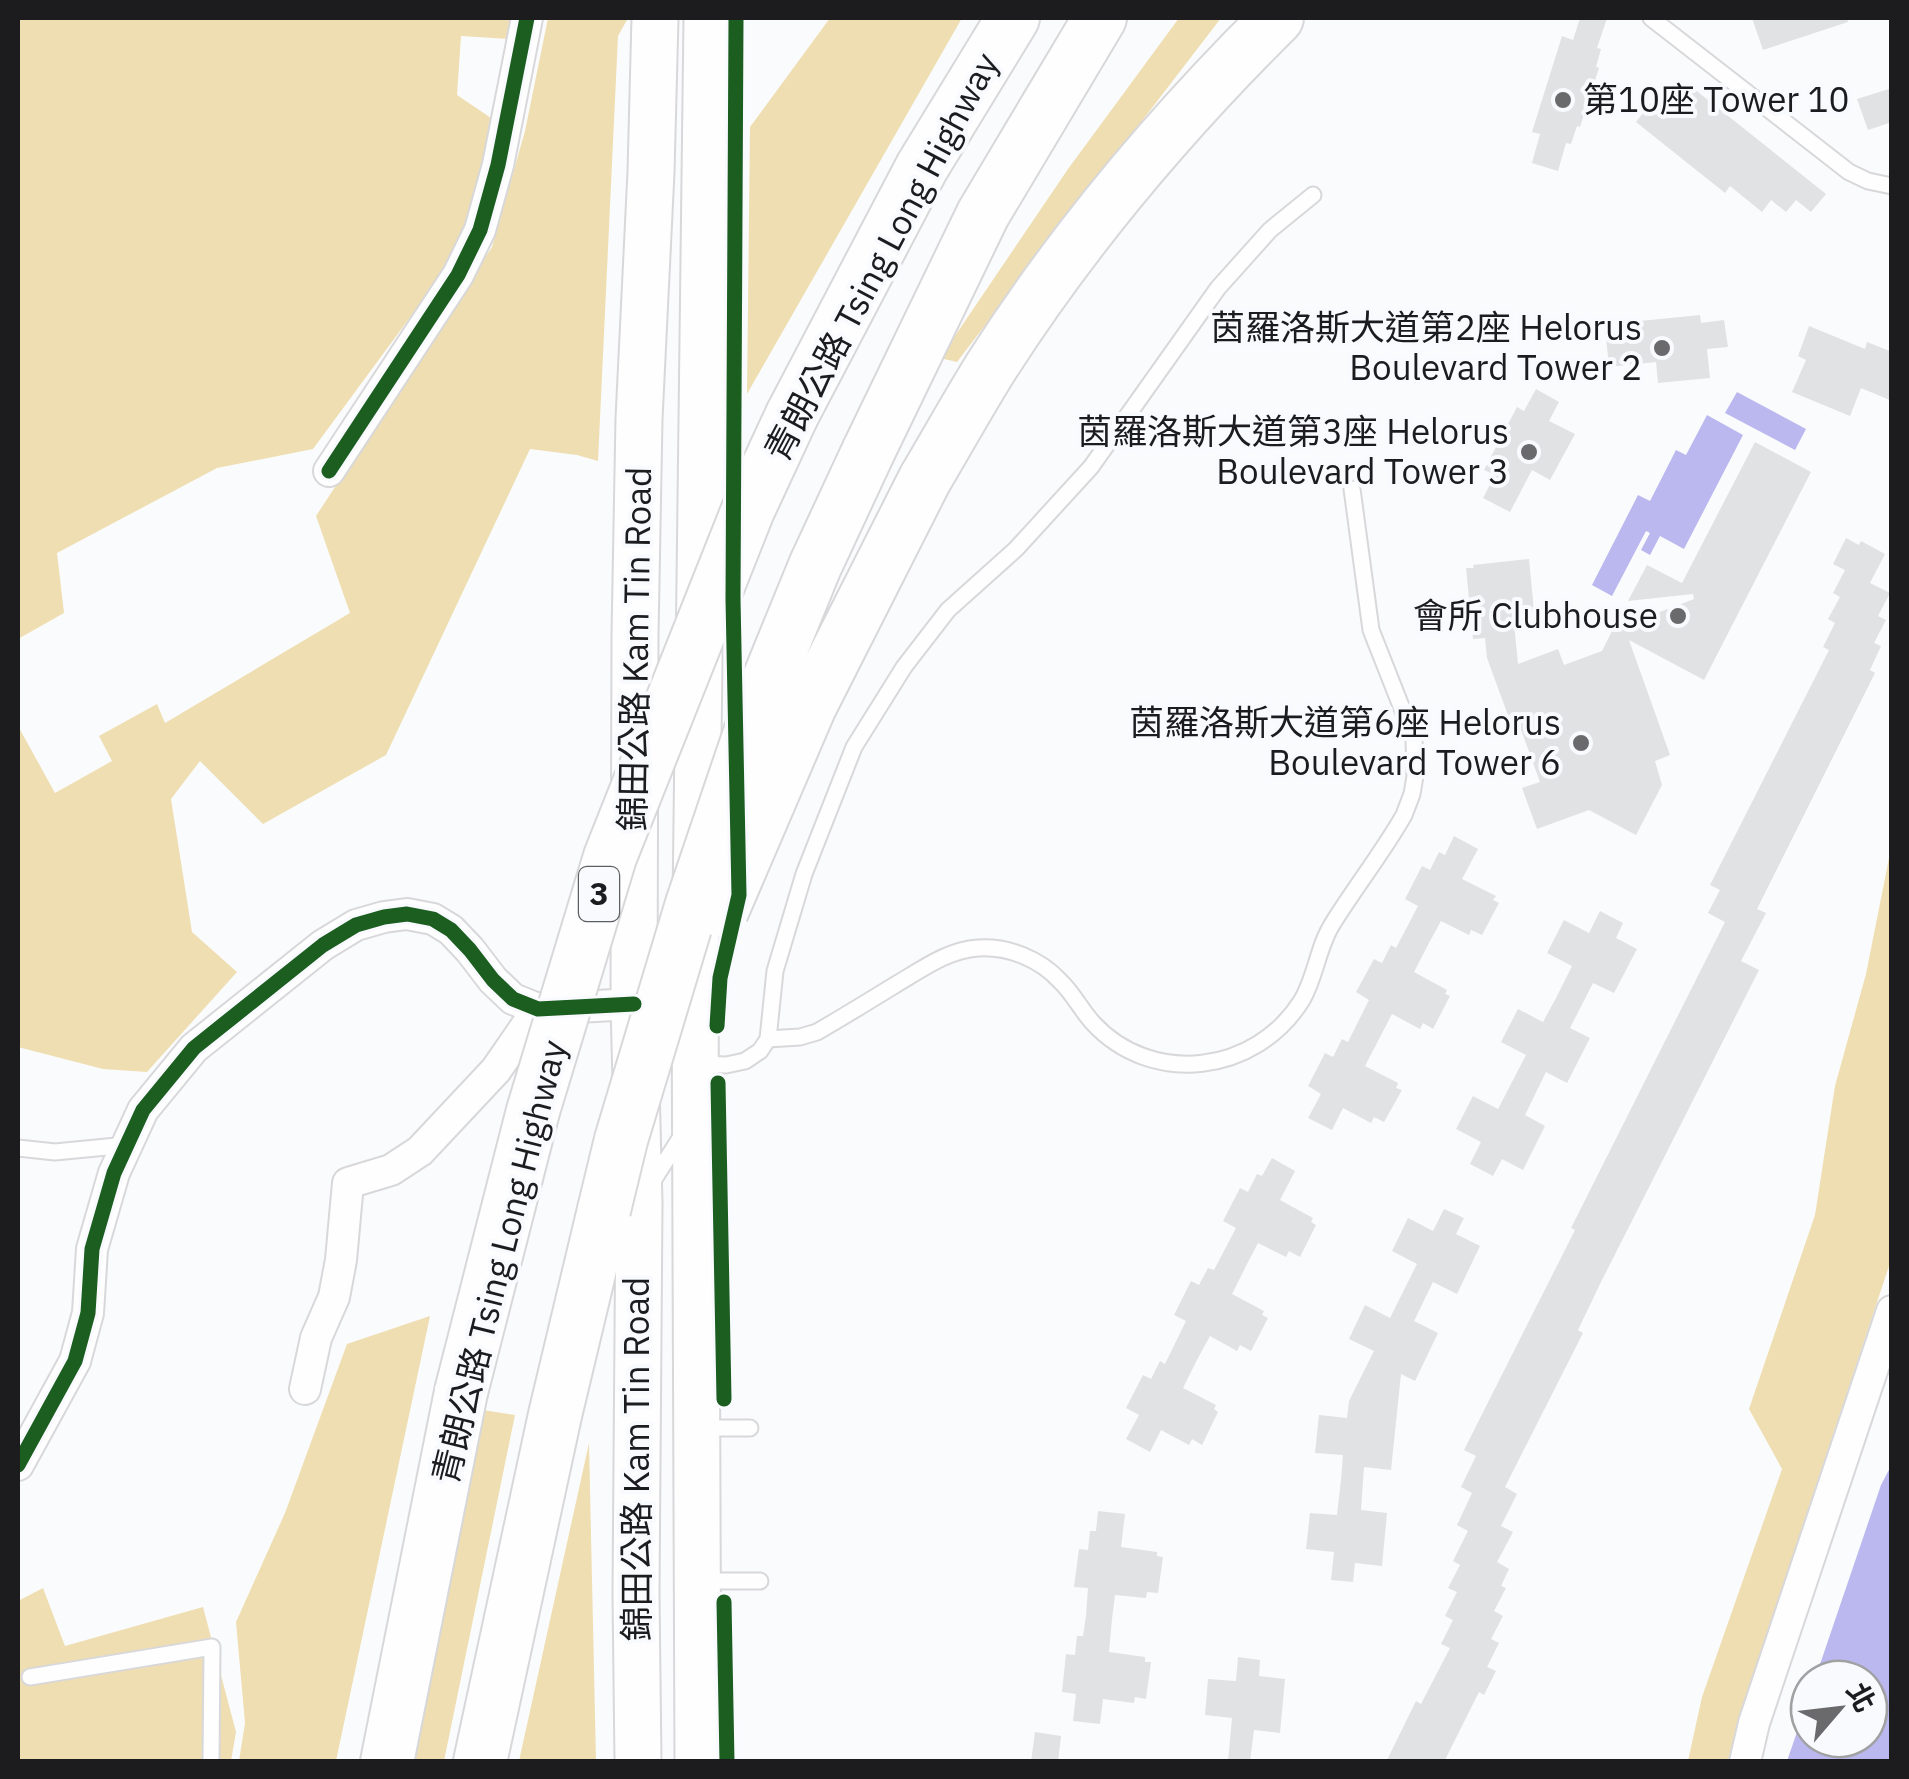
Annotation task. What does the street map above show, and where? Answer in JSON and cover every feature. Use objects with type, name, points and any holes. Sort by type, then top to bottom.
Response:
[{"type":"highway","name":"青朗公路 Tsing Long Highway","points":[[387,1762],[461,1392],[533,1112],[610,857],[748,510],[792,415],[922,167],[1013,18]]},
{"type":"highway","name":"青朗公路 Tsing Long Highway","points":[[480,1762],[555,1415],[621,1207],[621,1140],[692,904],[766,686],[815,566],[982,214],[1100,18]]},
{"type":"highway","points":[[621,1207],[719,918],[802,724],[924,479],[991,367],[1122,188],[1183,115],[1277,18]]},
{"type":"main road","name":"錦田公路 Kam Tin Road","points":[[638,1762],[636,1594],[621,1207],[634,1004],[638,439],[655,18]]},
{"type":"main road","name":"錦田公路 Kam Tin Road","points":[[698,1762],[694,1116],[708,18]]},
{"type":"street","points":[[328,472],[469,256],[498,165],[527,18]]},
{"type":"street","points":[[18,1465],[74,1361],[88,1313],[92,1248],[114,1173],[143,1110],[194,1048],[323,945],[356,925],[384,917],[407,914],[433,918],[451,930],[512,999],[538,1008],[634,1004]]},
{"type":"street","points":[[305,1388],[316,1338],[334,1298],[348,1182],[391,1170],[420,1151],[496,1070],[538,1008]]},
{"type":"street","points":[[1745,1762],[1754,1723],[1892,1311]]},
{"type":"lane","points":[[1651,18],[1849,172],[1892,186]]},
{"type":"lane","points":[[696,1064],[745,1061],[760,1052],[768,1039],[775,971],[804,874],[854,746],[904,667],[948,610],[1016,549],[1091,466],[1218,288],[1270,230],[1312,195]]},
{"type":"lane","points":[[768,1039],[817,1032],[944,957],[977,948],[1030,958],[1060,980],[1106,1036],[1123,1048],[1162,1063],[1206,1064],[1228,1059],[1270,1036],[1301,1001],[1330,927],[1404,814],[1416,776],[1414,739],[1371,630],[1352,489]]},
{"type":"lane","points":[[621,1207],[694,1116]]},
{"type":"lane","points":[[18,1148],[55,1152],[127,1145]]},
{"type":"lane","points":[[697,1428],[750,1428]]},
{"type":"lane","points":[[698,1581],[760,1581]]},
{"type":"lane","points":[[30,1677],[212,1648],[211,1762]]},
{"type":"shaded area","points":[[18,18],[512,18],[509,39],[461,36],[457,95],[491,118],[474,199],[455,250],[313,449],[217,468],[57,553],[64,613],[18,639]]},
{"type":"shaded area","points":[[548,18],[628,18],[618,36],[598,461],[530,449],[386,755],[263,824],[200,761],[171,799],[192,932],[237,972],[147,1072],[103,1069],[18,1047],[18,726],[55,793],[112,761],[99,736],[157,704],[165,723],[350,613],[316,516],[492,247],[525,131]]},
{"type":"shaded area","points":[[830,18],[962,18],[747,394],[750,127]]},
{"type":"shaded area","points":[[1179,18],[1221,18],[957,362],[940,358],[1068,169]]},
{"type":"shaded area","points":[[1891,848],[1891,1260],[1728,1761],[1688,1761],[1702,1697],[1782,1469],[1749,1409],[1815,1215],[1835,1086],[1866,974]]},
{"type":"shaded area","points":[[430,1316],[336,1761],[239,1761],[245,1723],[236,1622],[285,1513],[347,1344]]},
{"type":"shaded area","points":[[476,1409],[515,1415],[444,1761],[405,1762]]},
{"type":"shaded area","points":[[589,1443],[596,1761],[519,1761]]},
{"type":"shaded area","points":[[43,1588],[65,1646],[203,1607],[236,1732],[231,1761],[18,1762],[18,1601]]},
{"type":"water","points":[[1737,392],[1806,429],[1795,450],[1725,413]]},
{"type":"water","points":[[1707,415],[1743,435],[1684,549],[1660,536],[1650,555],[1641,550],[1650,533],[1646,531],[1612,596],[1592,585],[1638,495],[1650,501],[1676,450],[1686,455]]},
{"type":"water","points":[[1891,1466],[1891,1761],[1787,1761],[1789,1755],[1789,1759],[1889,1759],[1889,1659],[1822,1659],[1881,1485]]},
{"type":"building","name":"第10座 Tower 10","points":[[1580,18],[1607,18],[1597,48],[1601,49],[1596,67],[1599,68],[1580,127],[1577,126],[1571,144],[1566,143],[1558,171],[1532,163],[1540,134],[1532,132],[1562,36],[1573,40]]},
{"type":"building","points":[[1752,18],[1847,18],[1848,22],[1763,50]]},
{"type":"building","points":[[1677,84],[1684,90],[1688,84],[1826,194],[1811,212],[1796,200],[1786,212],[1771,200],[1762,212],[1730,186],[1725,193],[1636,122],[1664,86],[1672,92]]},
{"type":"building","points":[[1892,88],[1892,122],[1868,130],[1857,99]]},
{"type":"building","name":"茵羅洛斯大道第2座 Helorus Boulevard Tower 2","points":[[1700,315],[1701,323],[1724,320],[1728,347],[1707,349],[1710,378],[1658,383],[1656,362],[1609,367],[1606,337],[1631,334],[1630,322]]},
{"type":"building","points":[[1809,326],[1865,349],[1867,342],[1892,352],[1892,401],[1861,388],[1850,416],[1792,392],[1806,360],[1798,356]]},
{"type":"building","name":"茵羅洛斯大道第3座 Helorus Boulevard Tower 3","points":[[1536,389],[1559,402],[1549,421],[1575,434],[1550,480],[1532,470],[1510,512],[1483,498],[1495,475],[1484,470],[1517,407],[1524,411]]},
{"type":"building","name":"會所 Clubhouse","points":[[1755,442],[1811,472],[1704,680],[1629,640],[1670,755],[1655,761],[1662,785],[1636,835],[1589,810],[1537,829],[1522,788],[1540,782],[1516,716],[1509,718],[1487,658],[1485,638],[1473,639],[1466,568],[1529,559],[1534,611],[1513,613],[1518,664],[1558,649],[1564,665],[1602,651],[1620,617],[1623,626],[1694,599],[1693,594],[1628,601],[1647,565],[1682,583]]},
{"type":"building","points":[[1846,538],[1885,554],[1870,583],[1890,593],[1878,616],[1886,620],[1874,643],[1881,646],[1870,670],[1875,673],[1757,909],[1766,913],[1741,961],[1759,970],[1600,1284],[1578,1330],[1583,1333],[1505,1487],[1517,1494],[1501,1526],[1513,1532],[1497,1562],[1509,1569],[1501,1586],[1506,1588],[1494,1611],[1503,1616],[1491,1639],[1499,1643],[1487,1667],[1496,1671],[1484,1695],[1479,1692],[1444,1762],[1386,1762],[1416,1701],[1421,1704],[1450,1648],[1441,1644],[1453,1620],[1445,1616],[1457,1592],[1448,1588],[1460,1565],[1453,1561],[1468,1531],[1457,1525],[1472,1493],[1461,1487],[1476,1456],[1464,1450],[1725,922],[1708,913],[1720,890],[1710,885],[1829,650],[1823,647],[1835,623],[1828,619],[1840,597],[1833,593],[1845,570],[1833,564]]},
{"type":"building","points":[[1454,836],[1478,849],[1462,879],[1496,896],[1493,900],[1499,903],[1482,935],[1471,930],[1469,935],[1441,921],[1429,943],[1414,972],[1447,990],[1445,994],[1450,996],[1433,1029],[1423,1023],[1420,1029],[1392,1014],[1365,1066],[1398,1083],[1396,1088],[1402,1090],[1384,1122],[1374,1117],[1371,1123],[1343,1108],[1332,1130],[1308,1118],[1321,1094],[1308,1086],[1325,1053],[1333,1057],[1342,1039],[1348,1042],[1369,1000],[1356,992],[1374,959],[1382,963],[1391,945],[1396,948],[1418,906],[1405,899],[1422,866],[1430,870],[1439,852],[1445,855]]},
{"type":"building","points":[[1600,911],[1623,923],[1616,938],[1637,949],[1614,993],[1593,983],[1570,1028],[1590,1038],[1567,1083],[1546,1072],[1525,1115],[1545,1126],[1523,1170],[1502,1159],[1493,1176],[1470,1164],[1481,1142],[1456,1129],[1473,1096],[1498,1109],[1526,1055],[1501,1042],[1518,1009],[1543,1022],[1556,998],[1572,966],[1547,953],[1564,920],[1589,933]]},
{"type":"building","points":[[1272,1158],[1295,1171],[1280,1200],[1313,1218],[1311,1222],[1316,1225],[1300,1257],[1289,1251],[1286,1257],[1258,1243],[1247,1264],[1232,1294],[1264,1311],[1262,1315],[1268,1318],[1251,1351],[1240,1345],[1237,1351],[1210,1336],[1198,1358],[1183,1388],[1216,1405],[1214,1409],[1218,1412],[1202,1445],[1192,1439],[1189,1445],[1161,1430],[1150,1452],[1126,1439],[1139,1415],[1126,1408],[1143,1375],[1151,1379],[1160,1361],[1165,1364],[1186,1321],[1174,1315],[1191,1281],[1199,1285],[1208,1268],[1214,1270],[1236,1228],[1223,1221],[1240,1188],[1248,1192],[1257,1174],[1262,1176]]},
{"type":"building","points":[[1444,1209],[1464,1218],[1456,1234],[1480,1246],[1457,1294],[1433,1282],[1414,1321],[1438,1333],[1415,1381],[1401,1374],[1391,1470],[1364,1467],[1361,1510],[1387,1513],[1382,1566],[1355,1563],[1353,1582],[1331,1580],[1334,1552],[1306,1549],[1310,1513],[1337,1515],[1341,1480],[1343,1455],[1315,1453],[1319,1415],[1347,1418],[1349,1401],[1374,1351],[1349,1339],[1365,1305],[1390,1318],[1417,1264],[1392,1251],[1408,1218],[1433,1231]]},
{"type":"building","points":[[1098,1511],[1125,1514],[1121,1547],[1157,1552],[1157,1556],[1163,1557],[1158,1593],[1147,1592],[1146,1598],[1115,1595],[1112,1619],[1109,1652],[1145,1657],[1145,1662],[1151,1662],[1146,1699],[1135,1697],[1134,1703],[1103,1699],[1100,1724],[1073,1721],[1076,1694],[1062,1692],[1066,1654],[1075,1655],[1077,1636],[1083,1636],[1086,1616],[1088,1588],[1074,1587],[1079,1549],[1088,1550],[1090,1531],[1096,1531]]},
{"type":"building","points":[[1238,1657],[1260,1660],[1259,1676],[1285,1679],[1280,1733],[1254,1730],[1250,1762],[1228,1762],[1232,1718],[1205,1715],[1208,1679],[1236,1681]]},
{"type":"building","points":[[1035,1732],[1061,1736],[1058,1762],[1031,1762]]},
{"type":"cycle path","points":[[329,471],[458,275],[480,230],[498,165],[527,18]]},
{"type":"cycle path","points":[[717,1026],[720,978],[739,895],[733,599],[736,18]]},
{"type":"cycle path","points":[[18,1465],[75,1361],[88,1313],[92,1249],[114,1173],[143,1110],[194,1048],[323,945],[356,925],[407,914],[433,919],[451,930],[513,999],[538,1009],[634,1004]]},
{"type":"cycle path","points":[[718,1083],[724,1399]]},
{"type":"cycle path","points":[[724,1602],[727,1762]]},
{"type":"place","name":"第10座 Tower 10","points":[[1563,100]]},
{"type":"place","name":"茵羅洛斯大道第2座 Helorus Boulevard Tower 2","points":[[1662,348]]},
{"type":"place","name":"茵羅洛斯大道第3座 Helorus Boulevard Tower 3","points":[[1529,452]]},
{"type":"place","name":"會所 Clubhouse","points":[[1678,616]]},
{"type":"place","name":"茵羅洛斯大道第6座 Helorus Boulevard Tower 6","points":[[1581,743]]}]
